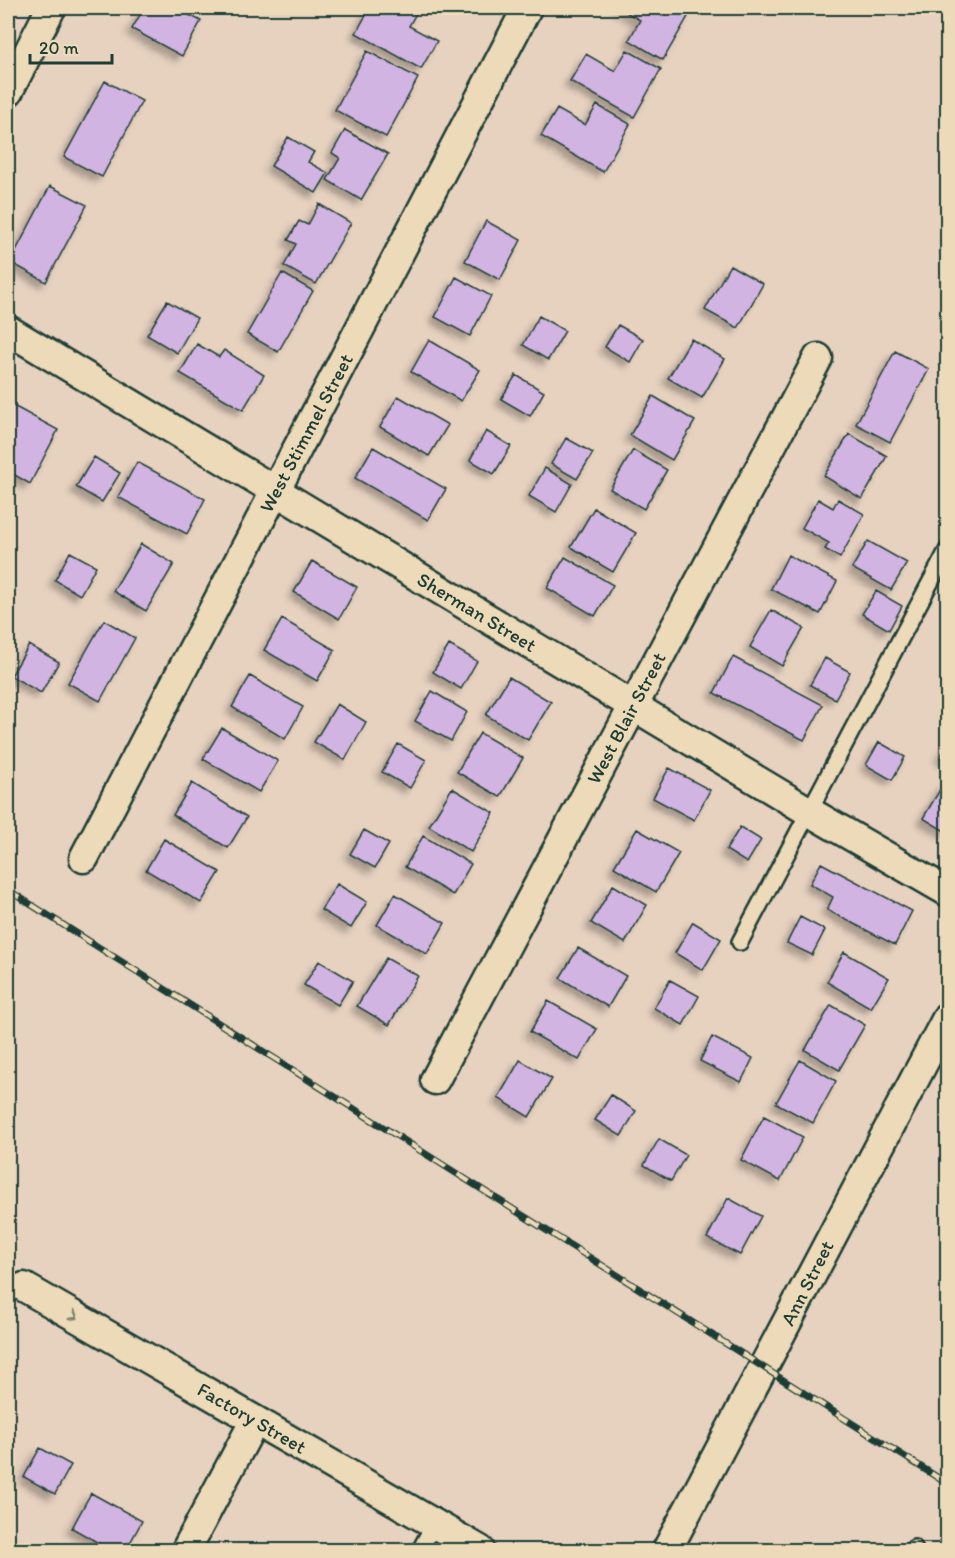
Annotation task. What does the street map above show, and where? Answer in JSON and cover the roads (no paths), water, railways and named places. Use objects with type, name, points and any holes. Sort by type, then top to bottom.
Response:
[{"type":"street","points":[[8,92],[51,8]]},
{"type":"street","name":"West Stimmel Street","points":[[84,858],[527,8]]},
{"type":"street","name":"Sherman Street","points":[[8,330],[808,811],[948,892]]},
{"type":"street","name":"West Blair Street","points":[[435,1080],[818,358]]},
{"type":"street","name":"Ann Street","points":[[667,1551],[948,1016]]},
{"type":"street","name":"Factory Street","points":[[24,1287],[480,1551]]},
{"type":"street","points":[[186,1551],[255,1420]]},
{"type":"lane","points":[[740,942],[948,549]]},
{"type":"lane","points":[[420,1551],[434,1524]]},
{"type":"railway","points":[[8,890],[948,1484]]}]
